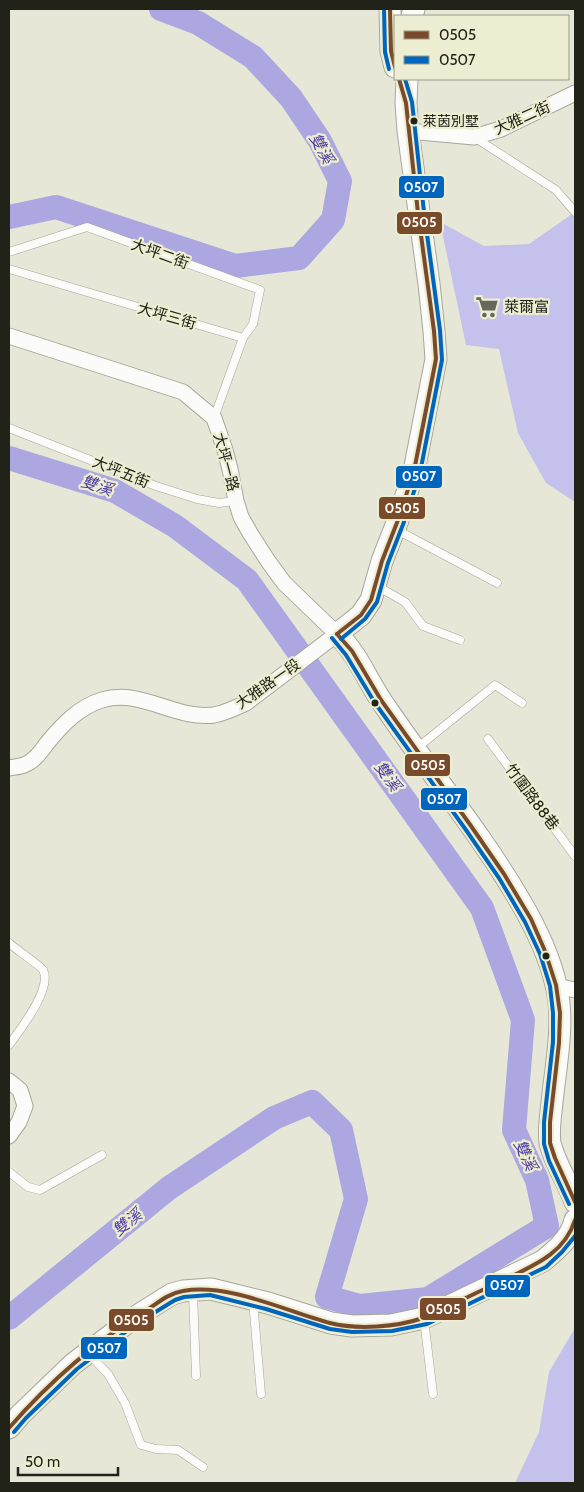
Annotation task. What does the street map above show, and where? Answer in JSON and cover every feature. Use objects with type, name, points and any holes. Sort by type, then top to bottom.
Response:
[{"type":"street","points":[[390,9],[390,51],[394,64]]},
{"type":"street","points":[[398,80],[406,103]]},
{"type":"street","points":[[407,80],[408,131],[429,284],[436,359],[414,471],[395,529],[382,561],[371,600],[362,615],[331,638],[349,646],[385,708],[486,847],[531,920],[566,988],[560,1016],[550,1121],[550,1142],[559,1168],[570,1186],[575,1202]]},
{"type":"street","name":"大雅二街","points":[[408,131],[474,137],[501,130],[575,93]]},
{"type":"street","name":"大坪一路","points":[[9,336],[183,392],[214,418],[225,450],[236,501],[242,518],[284,583],[331,638]]},
{"type":"street","name":"大雅路一段","points":[[9,768],[24,765],[36,757],[70,718],[85,707],[102,700],[120,697],[136,698],[178,711],[195,714],[212,715],[229,711],[246,703],[331,638]]},
{"type":"street","points":[[9,1081],[20,1090],[25,1106],[19,1122],[9,1136]]},
{"type":"street","points":[[9,1428],[73,1364],[132,1319],[172,1294],[211,1289],[268,1302],[331,1323],[352,1326],[391,1325],[424,1318],[542,1261],[557,1249],[573,1230],[575,1220]]},
{"type":"lane","points":[[474,137],[556,190],[575,212]]},
{"type":"lane","name":"大坪二街","points":[[9,252],[86,227],[260,290],[253,324],[243,338]]},
{"type":"lane","name":"大坪三街","points":[[9,269],[243,338]]},
{"type":"lane","points":[[214,418],[243,338]]},
{"type":"lane","name":"大坪五街","points":[[9,428],[156,486],[197,499],[219,503],[236,501]]},
{"type":"lane","points":[[395,529],[497,583]]},
{"type":"lane","points":[[375,585],[405,602],[423,626],[460,640]]},
{"type":"lane","points":[[415,749],[495,685],[522,703]]},
{"type":"lane","name":"竹圍路88巷","points":[[488,738],[575,856]]},
{"type":"lane","points":[[9,943],[43,969],[46,982],[30,1017],[9,1045]]},
{"type":"lane","points":[[9,1172],[28,1187],[40,1190],[102,1155]]},
{"type":"lane","points":[[193,1290],[196,1376]]},
{"type":"lane","points":[[253,1299],[261,1394]]},
{"type":"lane","points":[[424,1318],[433,1394]]},
{"type":"lane","points":[[88,1352],[108,1374],[125,1403],[141,1445],[156,1449],[178,1450],[203,1467]]},
{"type":"shaded area","points":[[575,212],[575,502],[546,483],[518,433],[499,349],[466,345],[440,222],[484,246],[529,244]]},
{"type":"shaded area","points":[[575,1328],[575,1483],[515,1483],[539,1432],[549,1372]]},
{"type":"waterway","name":"雙溪","points":[[9,217],[56,207],[235,266],[299,258],[333,220],[340,181],[320,141],[291,98],[253,57],[198,23],[161,9]]},
{"type":"waterway","name":"雙溪","points":[[9,458],[115,491],[175,526],[247,580],[482,908],[523,1020],[514,1130],[537,1180],[547,1226],[428,1299],[360,1306],[327,1297],[356,1199],[341,1130],[312,1102],[274,1118],[169,1188],[9,1318]]},
{"type":"transit line","name":"0507","points":[[384,9],[385,52],[389,69]]},
{"type":"transit line","name":"0505","points":[[390,9],[391,51],[394,63]]},
{"type":"transit line","name":"0505","points":[[337,634],[361,615],[371,600],[382,561],[414,471],[436,359],[406,103],[399,80]]},
{"type":"transit line","name":"0507","points":[[341,639],[365,619],[377,602],[388,563],[420,473],[442,360],[412,102],[405,80]]},
{"type":"transit line","name":"0505","points":[[337,634],[352,651],[381,700],[504,874],[531,919],[545,951],[556,985],[560,1013],[559,1043],[550,1122],[550,1143],[575,1202]]},
{"type":"transit line","name":"0507","points":[[332,638],[346,655],[375,703],[499,878],[525,922],[540,954],[550,986],[553,1013],[553,1042],[544,1122],[544,1144],[549,1161],[569,1204]]},
{"type":"transit line","name":"0505","points":[[9,1428],[57,1378],[93,1348],[131,1320],[161,1300],[174,1294],[183,1291],[219,1291],[238,1294],[341,1325],[364,1327],[401,1324],[433,1315],[546,1258],[563,1242],[575,1220]]},
{"type":"transit line","name":"0507","points":[[14,1432],[77,1369],[136,1324],[175,1300],[184,1297],[210,1295],[266,1309],[330,1329],[352,1332],[392,1331],[427,1324],[546,1267],[575,1236]]},
{"type":"place","name":"萊茵別墅","points":[[414,121]]},
{"type":"place","name":"萊爾富","points":[[487,307]]}]
